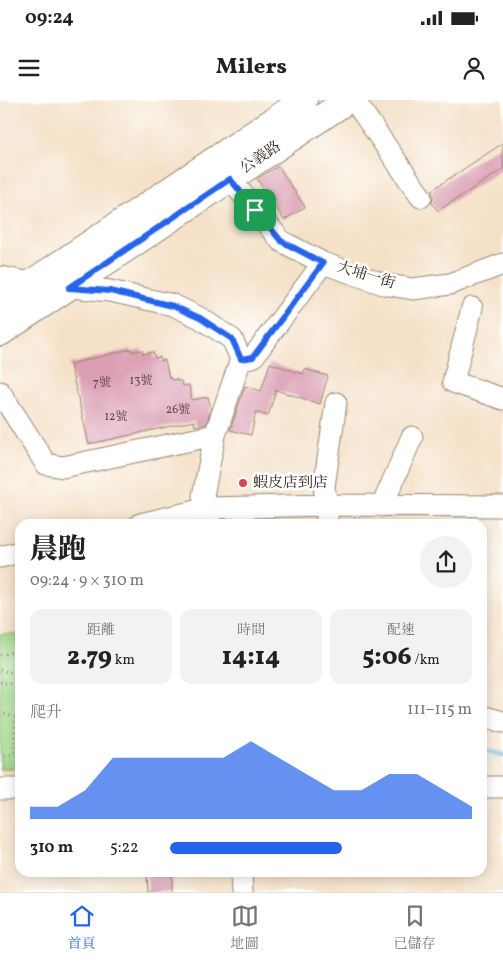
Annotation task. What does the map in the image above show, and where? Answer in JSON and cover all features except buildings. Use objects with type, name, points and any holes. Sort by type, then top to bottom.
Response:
[{"type":"main road","name":"公義路","points":[[0,304],[304,100]]},
{"type":"main road","name":"公義路","points":[[0,333],[348,100]]},
{"type":"street","points":[[354,100],[421,197]]},
{"type":"street","name":"大埔一街","points":[[230,179],[281,241],[323,263],[383,284],[414,289],[450,284],[503,264]]},
{"type":"street","points":[[241,359],[253,357],[323,263]]},
{"type":"street","points":[[0,277],[69,288],[110,291],[173,306],[200,318],[232,339],[241,359],[215,435],[203,496],[209,516]]},
{"type":"street","points":[[472,308],[453,382],[503,399]]},
{"type":"street","points":[[0,392],[46,464],[63,466],[215,435]]},
{"type":"street","points":[[327,515],[324,486],[336,403]]},
{"type":"street","points":[[382,506],[412,437]]},
{"type":"street","points":[[183,519],[209,516],[327,515],[382,506],[503,506]]},
{"type":"street","points":[[0,557],[15,553]]},
{"type":"street","points":[[487,717],[503,722]]},
{"type":"street","points":[[487,787],[503,787]]},
{"type":"street","points":[[0,789],[15,789]]},
{"type":"street","points":[[241,877],[242,892]]},
{"type":"path","points":[[0,654],[15,652]]},
{"type":"path","points":[[0,670],[15,673]]},
{"type":"path","points":[[0,682],[15,684]]},
{"type":"path","points":[[0,712],[15,717],[14,755],[0,757]]},
{"type":"green space","points":[[0,634],[15,634],[15,769],[0,769]]},
{"type":"waterway","points":[[487,751],[503,755]]},
{"type":"place","name":"蝦皮店到店","points":[[243,483]]},
{"type":"route","points":[[230,179],[255,210],[281,241],[323,263],[253,357],[241,359],[232,339],[200,318],[173,306],[110,291],[69,288],[230,179]]}]
